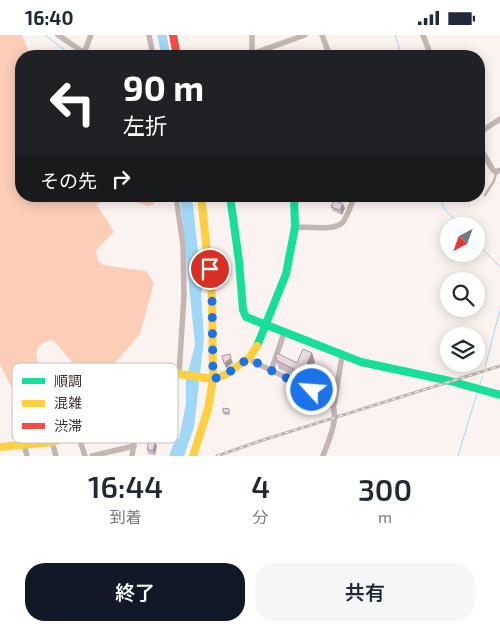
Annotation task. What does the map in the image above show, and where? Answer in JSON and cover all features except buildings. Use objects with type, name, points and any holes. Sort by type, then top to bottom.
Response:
[{"type":"street","points":[[58,35],[79,50]]},
{"type":"street","points":[[87,50],[91,35]]},
{"type":"street","points":[[149,35],[152,50]]},
{"type":"street","points":[[173,35],[176,50]]},
{"type":"street","points":[[252,35],[252,50]]},
{"type":"street","points":[[265,50],[305,35]]},
{"type":"street","points":[[322,35],[328,50]]},
{"type":"street","points":[[423,35],[429,50]]},
{"type":"street","points":[[485,129],[500,119]]},
{"type":"street","points":[[485,154],[498,171]]},
{"type":"street","points":[[177,202],[182,245],[184,295],[179,374],[213,379],[225,375],[249,358],[261,339],[286,274],[295,227],[294,202]]},
{"type":"street","points":[[193,456],[208,409],[213,379],[212,297],[202,202]]},
{"type":"street","points":[[231,202],[239,261],[243,311],[246,317],[360,362],[450,381],[500,395]]},
{"type":"street","points":[[295,227],[332,228],[339,226],[344,221],[353,202]]},
{"type":"street","points":[[271,371],[284,333]]},
{"type":"street","points":[[323,456],[335,418],[334,406],[342,356]]},
{"type":"street","points":[[249,358],[271,371],[326,397],[332,401],[334,406]]},
{"type":"street","points":[[0,447],[43,443]]},
{"type":"street","points":[[52,443],[56,456]]},
{"type":"street","points":[[81,443],[85,456]]},
{"type":"street","points":[[132,456],[134,443]]},
{"type":"street","points":[[24,445],[27,456]]},
{"type":"street","points":[[92,456],[134,446]]},
{"type":"lane","points":[[485,195],[498,171]]},
{"type":"shaded area","points":[[0,35],[22,35],[28,50],[15,50],[15,202],[100,202],[97,205],[114,232],[96,250],[98,261],[103,265],[146,271],[154,283],[140,334],[114,363],[73,363],[53,340],[44,342],[39,346],[37,352],[38,363],[12,363],[12,388],[0,365]]},
{"type":"shaded area","points":[[136,202],[154,202],[154,204],[148,206]]},
{"type":"water","points":[[181,202],[193,202],[202,289],[204,338],[194,427],[184,456],[169,456],[174,443],[178,443],[186,404],[186,380],[195,345]]},
{"type":"waterway","points":[[45,35],[64,50]]},
{"type":"waterway","points":[[162,35],[165,50]]},
{"type":"waterway","points":[[395,35],[400,50]]},
{"type":"waterway","points":[[442,202],[452,217]]},
{"type":"waterway","points":[[485,251],[500,267]]},
{"type":"waterway","points":[[485,367],[500,310]]},
{"type":"waterway","points":[[479,387],[483,376]]},
{"type":"waterway","points":[[458,456],[477,393]]},
{"type":"railway","points":[[217,456],[500,366]]},
{"type":"traffic: fast","points":[[231,202],[239,261],[243,310],[246,317],[361,362],[450,381],[500,395]]},
{"type":"traffic: fast","points":[[257,346],[286,274],[295,227],[294,202]]},
{"type":"traffic: slow","points":[[193,456],[208,409],[213,379],[212,297],[202,202]]},
{"type":"traffic: slow","points":[[178,374],[213,379],[225,375],[249,358],[257,346]]},
{"type":"traffic: slow","points":[[0,447],[42,443]]},
{"type":"traffic: jam","points":[[173,35],[176,50]]},
{"type":"route","points":[[210,269],[213,379],[225,375],[249,358],[312,390]]}]
